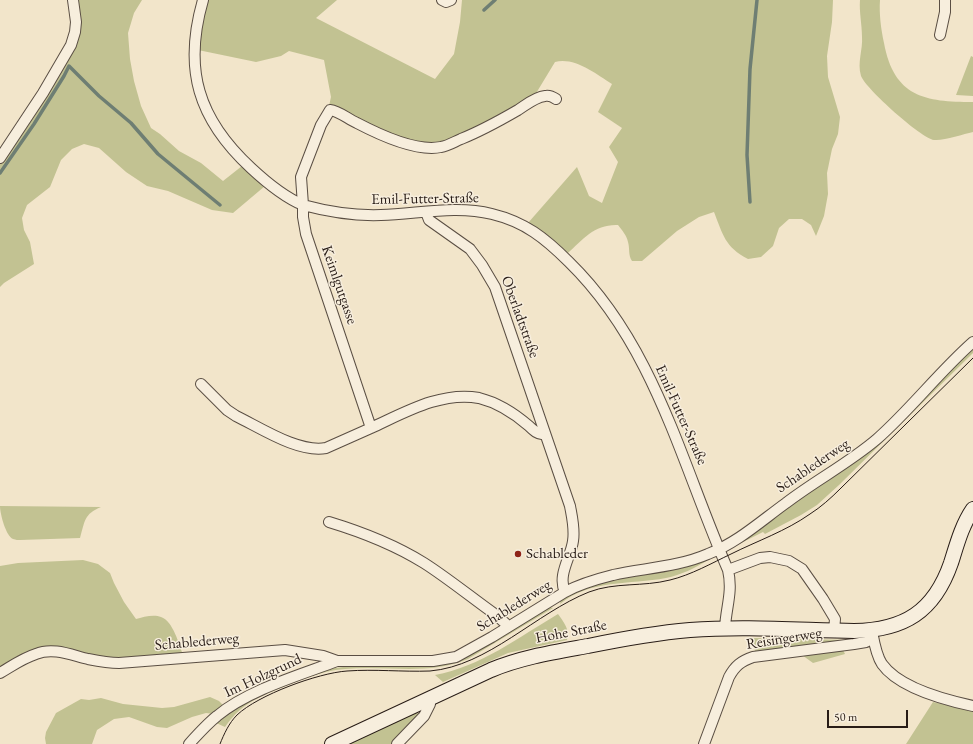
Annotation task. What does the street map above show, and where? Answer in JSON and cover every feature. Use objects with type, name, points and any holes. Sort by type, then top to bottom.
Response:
[{"type":"main road","name":"Hohe Straße","points":[[332,744],[491,670],[528,657],[653,634],[725,628],[834,631],[873,634],[904,622],[926,606],[944,580],[964,524],[973,509]]},
{"type":"street","points":[[0,158],[43,92],[71,45],[76,22],[73,0]]},
{"type":"street","points":[[203,0],[197,23],[194,55],[195,73],[204,106],[211,121],[221,136],[254,171],[292,201],[303,205],[301,177],[321,125],[330,110],[335,110],[360,125],[389,137],[417,146],[431,148],[441,147],[472,134],[544,96],[556,98]]},
{"type":"street","points":[[442,0],[446,2],[451,0]]},
{"type":"street","points":[[940,35],[945,12],[945,0]]},
{"type":"street","name":"Emil-Futter-Straße","points":[[303,205],[333,212],[358,215],[463,210],[507,218],[522,224],[544,238],[584,276],[618,321],[648,376],[687,465],[728,570],[731,594],[725,628]]},
{"type":"street","name":"Keimlgutgasse","points":[[303,205],[303,217],[306,234],[371,428]]},
{"type":"street","name":"Oberladtstraße","points":[[426,212],[429,220],[470,249],[482,265],[495,287],[544,434],[570,506],[573,523],[573,540],[562,579],[562,586],[565,592]]},
{"type":"street","name":"Schablederweg","points":[[0,673],[29,656],[48,651],[65,653],[106,663],[179,659],[285,650],[323,656],[337,661],[444,660],[456,656],[469,650],[565,592],[590,581],[613,575],[682,562],[708,554],[749,531],[787,502],[862,451],[878,438],[954,359],[973,342]]},
{"type":"street","points":[[201,384],[227,410],[236,416],[299,446],[314,449],[326,448],[435,400],[450,397],[478,398],[504,407],[536,432],[544,434]]},
{"type":"street","points":[[329,522],[370,536],[398,549],[424,564],[496,615],[508,627]]},
{"type":"street","points":[[728,570],[760,558],[770,557],[789,561],[802,569],[823,599],[835,619],[834,631]]},
{"type":"street","points":[[873,634],[882,664],[891,673],[901,680],[934,696],[948,701],[973,706]]},
{"type":"street","name":"Reisingerweg","points":[[704,744],[729,677],[735,667],[743,660],[753,657],[866,642],[873,634]]},
{"type":"street","name":"Im Holzgrund","points":[[189,744],[212,721],[230,707],[277,684],[337,661]]},
{"type":"street","points":[[397,744],[424,716],[430,704],[429,700]]},
{"type":"green space","points":[[79,0],[142,0],[134,13],[128,33],[130,59],[134,81],[141,106],[151,128],[179,151],[201,163],[223,181],[242,166],[265,186],[233,213],[212,210],[168,191],[147,186],[126,172],[99,148],[84,144],[72,149],[61,160],[50,187],[27,205],[22,218],[24,230],[30,242],[34,264],[0,287],[0,163],[80,22]]},
{"type":"green space","points":[[206,0],[337,0],[316,18],[435,79],[454,54],[460,22],[462,0],[833,0],[832,22],[827,56],[828,77],[840,117],[838,134],[832,149],[827,173],[828,194],[824,216],[816,236],[811,225],[802,219],[789,219],[779,228],[773,246],[761,257],[748,259],[734,250],[726,240],[714,212],[699,217],[677,231],[642,261],[632,261],[627,238],[618,225],[610,225],[596,230],[584,238],[567,254],[528,223],[577,167],[589,196],[602,203],[618,162],[609,147],[622,128],[598,112],[612,84],[578,64],[563,61],[555,62],[535,95],[465,135],[432,146],[407,141],[329,106],[331,97],[324,60],[289,51],[281,56],[256,62],[198,50]]},
{"type":"green space","points":[[860,0],[880,0],[881,27],[884,43],[895,75],[914,93],[926,98],[956,102],[973,102],[973,132],[938,140],[927,137],[894,112],[865,82],[860,71],[862,32]]},
{"type":"green space","points":[[971,56],[973,57],[973,96],[956,95]]},
{"type":"green space","points":[[973,345],[973,353],[817,505],[765,534],[763,532],[729,549],[779,512],[825,481]]},
{"type":"green space","points":[[0,506],[101,507],[88,515],[80,538],[19,540],[13,539],[8,534],[2,519]]},
{"type":"green space","points":[[83,560],[98,564],[110,573],[124,602],[136,619],[155,616],[165,619],[175,633],[183,655],[120,660],[27,653],[0,667],[0,566],[18,563]]},
{"type":"green space","points":[[708,560],[688,571],[672,577],[611,584],[584,590],[560,604],[561,599],[566,595],[606,581]]},
{"type":"green space","points":[[549,607],[553,608],[468,659],[453,664],[422,669],[361,668],[336,670],[318,674],[247,704],[225,727],[214,722],[260,694],[310,673],[351,666],[435,665]]},
{"type":"green space","points":[[558,614],[567,630],[567,640],[508,653],[443,682],[435,675],[452,671],[483,658]]},
{"type":"green space","points":[[753,638],[851,640],[755,652]]},
{"type":"green space","points":[[843,650],[845,654],[813,663],[802,655]]},
{"type":"green space","points":[[210,697],[219,701],[224,706],[214,714],[206,713],[192,717],[167,728],[157,727],[129,717],[114,719],[97,730],[92,744],[46,744],[46,732],[56,713],[81,699],[89,700],[101,698],[123,704],[162,708],[174,707]]},
{"type":"green space","points":[[933,702],[973,711],[973,744],[906,744]]},
{"type":"green space","points":[[415,712],[419,715],[392,744],[347,744]]},
{"type":"waterway","points":[[484,10],[495,0]]},
{"type":"waterway","points":[[750,202],[747,155],[750,69],[757,0]]},
{"type":"waterway","points":[[0,173],[34,124],[69,66],[99,96],[131,123],[158,154],[220,205]]},
{"type":"tram line","points":[[220,744],[229,725],[237,715],[259,700],[289,686],[321,676],[347,671],[430,671],[451,667],[472,660],[511,638],[550,612],[589,592],[609,587],[660,582],[678,578],[781,531],[801,520],[829,499],[973,358]]},
{"type":"place","name":"Schableder","points":[[518,554]]}]
